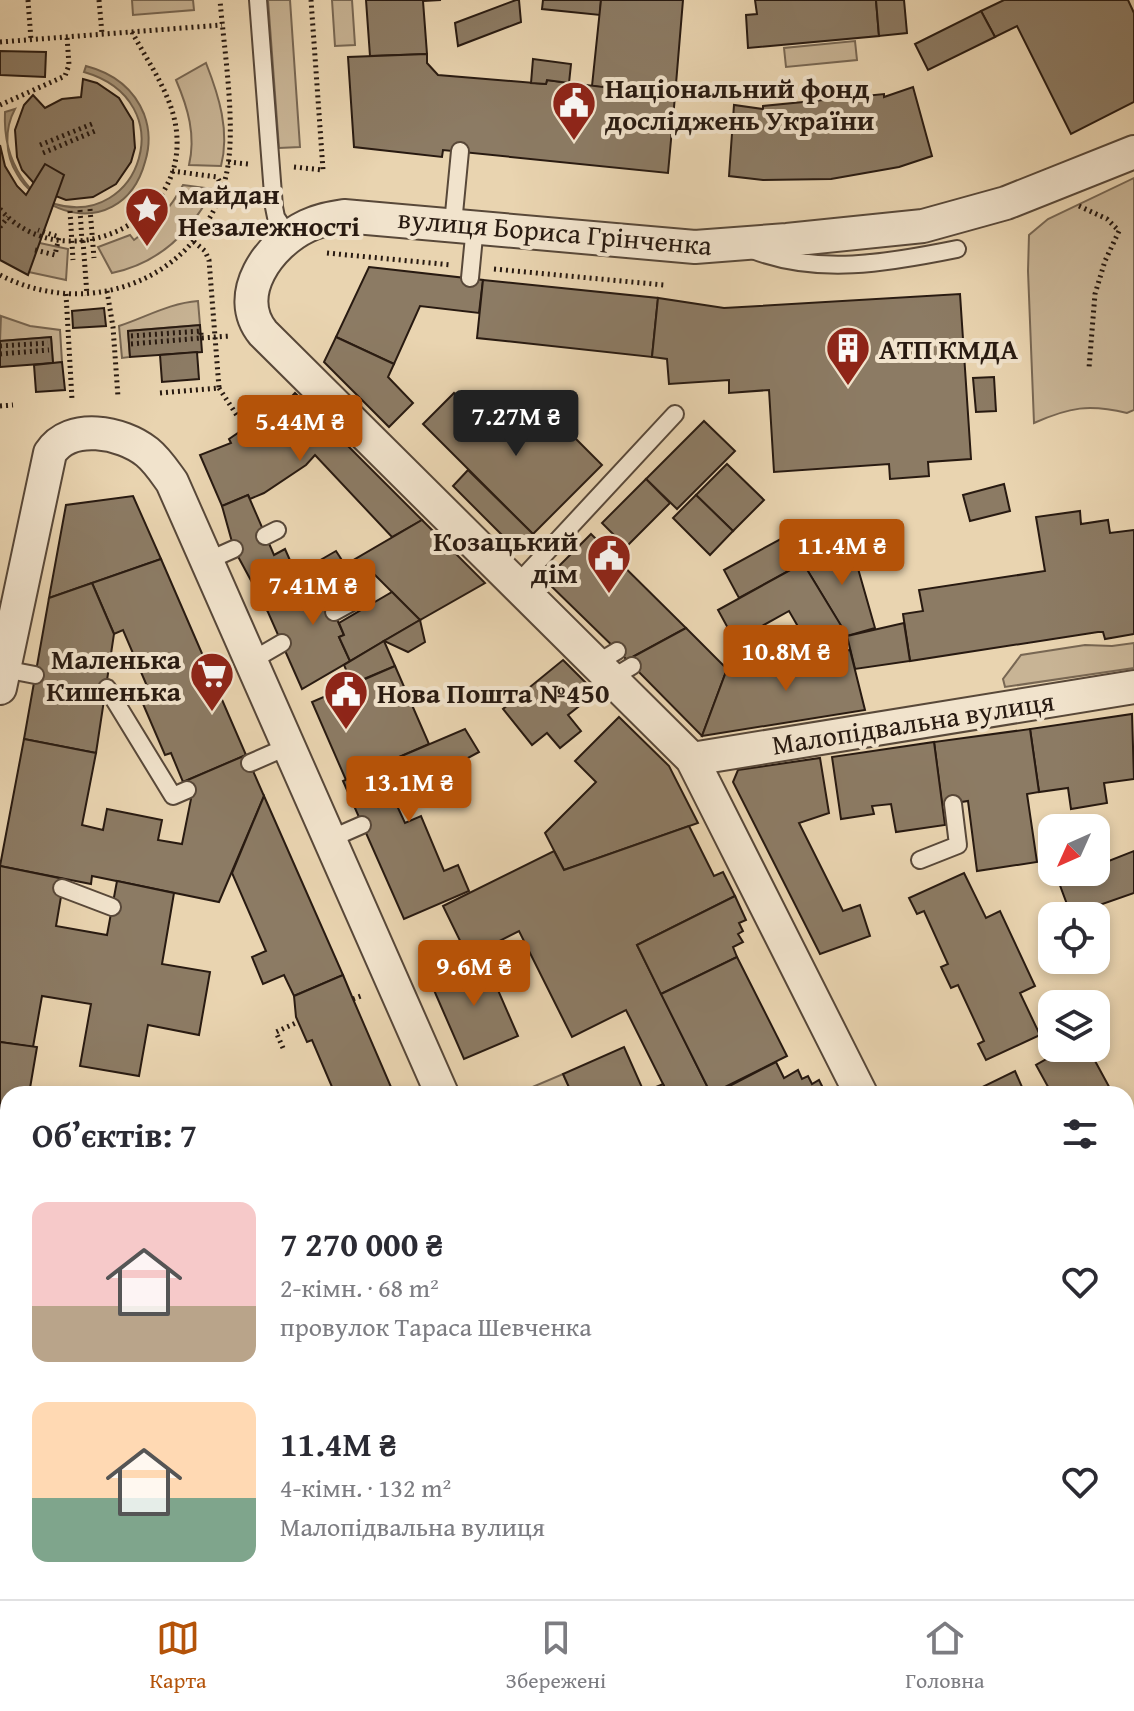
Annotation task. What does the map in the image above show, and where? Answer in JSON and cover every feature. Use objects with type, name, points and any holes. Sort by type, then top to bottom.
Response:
[{"type":"street","name":"вулиця Бориса Грінченка","points":[[857,1086],[692,759],[615,665],[517,584],[276,346],[252,316],[251,295],[263,266],[289,237],[306,226],[344,216],[695,247],[739,244],[923,226],[971,215],[1134,152]]},
{"type":"street","points":[[2,678],[50,453],[60,441],[93,433],[119,437],[136,444],[150,454],[172,482],[220,555],[251,661],[438,1086]]},
{"type":"street","name":"Малопідвальна вулиця","points":[[692,759],[941,726],[1134,687]]},
{"type":"lane","points":[[258,0],[274,207],[289,237]]},
{"type":"lane","points":[[460,151],[470,278]]},
{"type":"lane","points":[[739,244],[776,259],[805,264],[852,265],[903,260],[957,249]]},
{"type":"lane","points":[[517,584],[675,414]]},
{"type":"lane","points":[[334,612],[365,595]]},
{"type":"lane","points":[[251,661],[282,643]]},
{"type":"lane","points":[[2,678],[35,675]]},
{"type":"lane","points":[[107,688],[173,796],[187,790]]},
{"type":"lane","points":[[250,763],[289,746]]},
{"type":"lane","points":[[920,860],[958,845],[953,804]]},
{"type":"lane","points":[[330,839],[362,825]]},
{"type":"lane","points":[[62,888],[112,907]]},
{"type":"path","points":[[28,0],[31,40]]},
{"type":"path","points":[[99,0],[102,34]]},
{"type":"path","points":[[0,275],[38,291],[87,295],[134,283],[156,272],[193,241],[208,221],[222,187],[230,152],[220,0]]},
{"type":"path","points":[[311,0],[323,170]]},
{"type":"path","points":[[0,42],[222,25]]},
{"type":"path","points":[[0,209],[21,227],[41,236],[83,242],[124,230],[156,202],[172,171],[177,142],[176,121],[169,100],[132,32]]},
{"type":"path","points":[[0,105],[65,76],[69,65],[67,37]]},
{"type":"path","points":[[40,145],[92,124]]},
{"type":"path","points":[[43,153],[95,131]]},
{"type":"path","points":[[172,171],[217,177],[222,187]]},
{"type":"path","points":[[1042,188],[1107,219],[1119,231],[1105,261],[1095,294],[1089,368]]},
{"type":"path","points":[[90,209],[94,258]]},
{"type":"path","points":[[80,210],[87,295]]},
{"type":"path","points":[[70,211],[73,260]]},
{"type":"path","points":[[0,227],[8,217]]},
{"type":"path","points":[[35,250],[55,255],[59,237],[38,230]]},
{"type":"path","points":[[193,241],[205,251],[209,260],[219,388],[238,417]]},
{"type":"path","points":[[326,253],[454,265]]},
{"type":"path","points":[[522,272],[664,285]]},
{"type":"path","points":[[107,291],[118,397]]},
{"type":"path","points":[[66,294],[72,400]]},
{"type":"path","points":[[131,336],[201,331]]},
{"type":"path","points":[[131,344],[201,338]]},
{"type":"path","points":[[0,346],[48,346],[0,354]]},
{"type":"path","points":[[160,393],[219,388]]},
{"type":"path","points":[[0,406],[13,405]]},
{"type":"path","points":[[353,999],[361,996]]},
{"type":"path","points":[[283,1048],[276,1032],[298,1022]]},
{"type":"shaded area","points":[[132,0],[193,0],[194,10],[133,15]]},
{"type":"shaded area","points":[[268,0],[290,0],[300,147],[279,148]]},
{"type":"shaded area","points":[[332,0],[352,0],[355,45],[335,46]]},
{"type":"shaded area","points":[[855,41],[857,60],[786,67],[784,48]]},
{"type":"shaded area","points":[[206,63],[224,127],[221,166],[189,165],[192,143],[190,122],[176,80]]},
{"type":"shaded area","points":[[86,66],[121,82],[144,114],[149,138],[147,156],[132,190],[112,207],[89,213],[64,210],[40,197],[55,204],[85,207],[109,198],[128,181],[139,158],[141,133],[134,108],[115,87],[84,72]]},
{"type":"shaded area","points":[[15,109],[9,125],[8,137],[5,112]]},
{"type":"shaded area","points":[[8,137],[9,148],[21,177],[40,197],[17,174],[10,159],[8,150]]},
{"type":"shaded area","points":[[1134,178],[1134,410],[1127,413],[1080,409],[1058,413],[1034,423],[1029,235],[1048,219]]},
{"type":"shaded area","points":[[183,185],[213,189],[195,218],[173,243],[145,262],[112,273],[98,247],[130,235],[134,240],[162,216]]},
{"type":"shaded area","points":[[35,242],[68,249],[66,280],[24,271]]},
{"type":"shaded area","points":[[198,301],[200,325],[128,331],[130,357],[122,358],[119,326],[168,307]]},
{"type":"shaded area","points":[[1,316],[30,326],[60,330],[62,362],[53,363],[51,337],[0,341]]},
{"type":"shaded area","points":[[1134,643],[1134,668],[1005,687],[1003,679],[1021,655],[1085,645]]},
{"type":"shaded area","points":[[563,1074],[568,1086],[535,1086]]},
{"type":"building","points":[[366,0],[441,0],[423,1],[427,54],[370,56]]},
{"type":"building","points":[[519,0],[521,22],[458,46],[455,23]]},
{"type":"building","points":[[543,0],[601,0],[600,15],[542,9]]},
{"type":"building","points":[[601,0],[683,0],[675,96],[592,86]]},
{"type":"building","points":[[755,0],[876,0],[879,36],[748,48],[746,15],[757,14]]},
{"type":"building","points":[[876,0],[904,0],[907,33],[879,36]]},
{"type":"building","points":[[1004,0],[1128,0],[1134,13],[1134,102],[1071,134],[1017,26],[995,37],[981,11]]},
{"type":"building","points":[[981,11],[995,37],[928,70],[915,44]]},
{"type":"building","points":[[0,51],[46,52],[45,77],[0,75]]},
{"type":"building","points":[[427,54],[427,63],[438,75],[546,84],[547,80],[675,96],[668,173],[443,150],[442,157],[354,147],[348,57]]},
{"type":"building","points":[[533,59],[571,64],[569,83],[547,80],[546,84],[531,83]]},
{"type":"building","points":[[83,79],[97,83],[119,98],[133,121],[135,148],[131,162],[116,184],[93,197],[66,200],[40,190],[22,170],[17,157],[15,130],[24,105],[33,95],[45,108],[62,99],[81,97]]},
{"type":"building","points":[[913,87],[932,156],[899,167],[831,179],[763,180],[729,176],[734,105],[763,109],[763,106],[884,94],[884,97]]},
{"type":"building","points":[[0,145],[5,166],[26,195],[45,164],[64,175],[28,275],[0,260]]},
{"type":"building","points":[[369,267],[483,280],[479,313],[420,306],[394,364],[336,337]]},
{"type":"building","points":[[483,280],[658,298],[652,357],[477,338]]},
{"type":"building","name":"АТП КМДА","points":[[960,294],[971,459],[928,462],[929,476],[890,479],[889,464],[774,472],[769,390],[729,393],[729,380],[669,384],[667,359],[652,357],[658,298],[724,308]]},
{"type":"building","points":[[104,308],[106,326],[73,328],[72,311]]},
{"type":"building","points":[[200,325],[202,352],[130,357],[128,331]]},
{"type":"building","points":[[51,337],[53,363],[0,367],[0,341]]},
{"type":"building","points":[[336,337],[394,364],[388,377],[413,403],[389,427],[324,362]]},
{"type":"building","points":[[197,352],[199,379],[162,382],[160,355]]},
{"type":"building","points":[[62,362],[65,390],[36,392],[34,365]]},
{"type":"building","points":[[994,377],[996,411],[976,412],[973,378]]},
{"type":"building","points":[[295,393],[422,520],[392,537],[315,455],[306,465],[264,493],[250,499],[248,495],[222,506],[200,455],[231,443],[229,439],[270,411],[273,416]]},
{"type":"building","points":[[454,393],[481,420],[491,410],[510,429],[531,407],[548,423],[554,417],[602,465],[533,534],[423,424]]},
{"type":"building","points":[[704,421],[735,451],[677,509],[646,479]]},
{"type":"building","points":[[727,464],[764,500],[733,531],[696,495]]},
{"type":"building","points":[[468,470],[533,534],[517,550],[453,486]]},
{"type":"building","points":[[646,479],[670,503],[626,547],[602,523]]},
{"type":"building","points":[[1004,484],[1010,511],[970,521],[963,495]]},
{"type":"building","points":[[248,495],[274,555],[285,549],[296,574],[336,551],[345,565],[267,610],[234,549],[222,506]]},
{"type":"building","points":[[696,495],[733,531],[710,555],[673,518]]},
{"type":"building","points":[[133,496],[161,559],[49,598],[66,505]]},
{"type":"building","points":[[1080,511],[1081,524],[1108,520],[1110,533],[1134,530],[1134,634],[1105,639],[1103,632],[1098,632],[910,661],[903,614],[923,611],[919,590],[1045,571],[1036,517]]},
{"type":"building","points":[[422,520],[485,583],[420,620],[368,568],[367,583],[355,589],[345,565]]},
{"type":"building","points":[[591,534],[686,628],[627,660],[545,580]]},
{"type":"building","points":[[788,535],[803,563],[739,598],[724,570]]},
{"type":"building","points":[[849,537],[875,628],[847,636],[803,563]]},
{"type":"building","points":[[161,559],[246,755],[183,782],[171,753],[165,755],[137,690],[147,686],[123,630],[114,634],[92,583]]},
{"type":"building","points":[[803,563],[845,632],[807,642],[789,611],[735,641],[718,610]]},
{"type":"building","points":[[345,565],[355,589],[330,604],[344,635],[339,637],[350,661],[302,689],[267,610]]},
{"type":"building","points":[[92,583],[114,634],[96,753],[24,739],[49,598]]},
{"type":"building","points":[[392,592],[420,620],[350,661],[339,637],[344,635],[339,623]]},
{"type":"building","points":[[420,620],[425,642],[408,652],[384,641]]},
{"type":"building","points":[[904,623],[910,661],[855,669],[847,636]]},
{"type":"building","points":[[686,628],[727,669],[702,736],[627,660]]},
{"type":"building","points":[[384,641],[395,666],[352,684],[344,665]]},
{"type":"building","points":[[850,650],[865,710],[702,736],[727,669]]},
{"type":"building","points":[[563,660],[596,693],[568,715],[581,731],[560,748],[547,733],[532,745],[503,709]]},
{"type":"building","points":[[395,666],[429,744],[346,780],[312,702]]},
{"type":"building","points":[[1132,714],[1134,779],[1104,783],[1107,803],[1071,809],[1068,788],[1039,792],[1030,729]]},
{"type":"building","points":[[619,717],[669,766],[698,823],[564,870],[545,833],[596,782],[575,761]]},
{"type":"building","points":[[465,729],[479,752],[392,795],[405,823],[421,816],[444,871],[458,865],[469,891],[404,919],[343,781]]},
{"type":"building","points":[[1030,729],[1039,792],[1027,794],[1037,862],[977,871],[968,801],[942,805],[934,742]]},
{"type":"building","points":[[24,739],[96,753],[82,825],[103,830],[107,809],[162,820],[158,840],[182,844],[191,799],[183,782],[246,755],[264,796],[219,902],[92,876],[91,884],[0,866]]},
{"type":"building","points":[[934,742],[945,825],[896,832],[891,804],[872,806],[874,814],[841,819],[832,757]]},
{"type":"building","points":[[820,758],[829,813],[799,823],[843,911],[860,905],[870,936],[820,954],[733,782],[738,770]]},
{"type":"building","points":[[264,796],[343,975],[294,996],[284,975],[263,984],[252,957],[266,951],[232,873]]},
{"type":"building","points":[[689,826],[714,876],[723,872],[735,896],[637,945],[707,1086],[664,1086],[626,1010],[572,1037],[519,931],[468,957],[443,906],[554,851],[564,870]]},
{"type":"building","points":[[1134,851],[1134,893],[1108,902],[1066,902],[1060,886],[1110,886],[1110,860]]},
{"type":"building","points":[[0,866],[64,879],[56,926],[107,935],[117,881],[174,893],[162,964],[210,972],[199,1035],[148,1025],[139,1076],[80,1066],[91,1004],[42,996],[33,1047],[0,1042]]},
{"type":"building","points":[[964,873],[986,918],[1000,911],[1035,986],[1020,993],[1038,1036],[986,1060],[978,1044],[984,1041],[958,985],[951,988],[941,967],[948,964],[924,911],[917,914],[909,898]]},
{"type":"building","points":[[735,896],[746,920],[739,923],[743,931],[738,934],[743,942],[733,947],[737,957],[661,994],[637,945]]},
{"type":"building","points":[[737,957],[787,1056],[727,1086],[707,1086],[661,994]]},
{"type":"building","points":[[484,958],[518,1036],[464,1059],[430,981]]},
{"type":"building","points":[[343,975],[391,1086],[332,1086],[312,1040],[307,1042],[296,1017],[294,996]]},
{"type":"building","points":[[0,1042],[37,1047],[30,1086],[0,1086]]},
{"type":"building","points":[[624,1047],[641,1086],[568,1086],[563,1074]]},
{"type":"building","points":[[776,1062],[784,1078],[798,1070],[802,1079],[808,1076],[812,1084],[819,1080],[822,1086],[730,1086]]},
{"type":"building","points":[[1041,1062],[1096,1062],[1109,1086],[1048,1086],[1036,1065]]},
{"type":"building","points":[[1015,1071],[1022,1086],[984,1086]]},
{"type":"place","name":"Національний фонд досліджень України","points":[[574,142]]},
{"type":"place","name":"майдан Незалежності","points":[[147,248]]},
{"type":"place","name":"АТП КМДА","points":[[848,387]]},
{"type":"place","name":"Козацький дім","points":[[609,595]]},
{"type":"place","name":"Маленька Кишенька","points":[[212,713]]},
{"type":"place","name":"Нова Пошта №450","points":[[346,731]]}]
